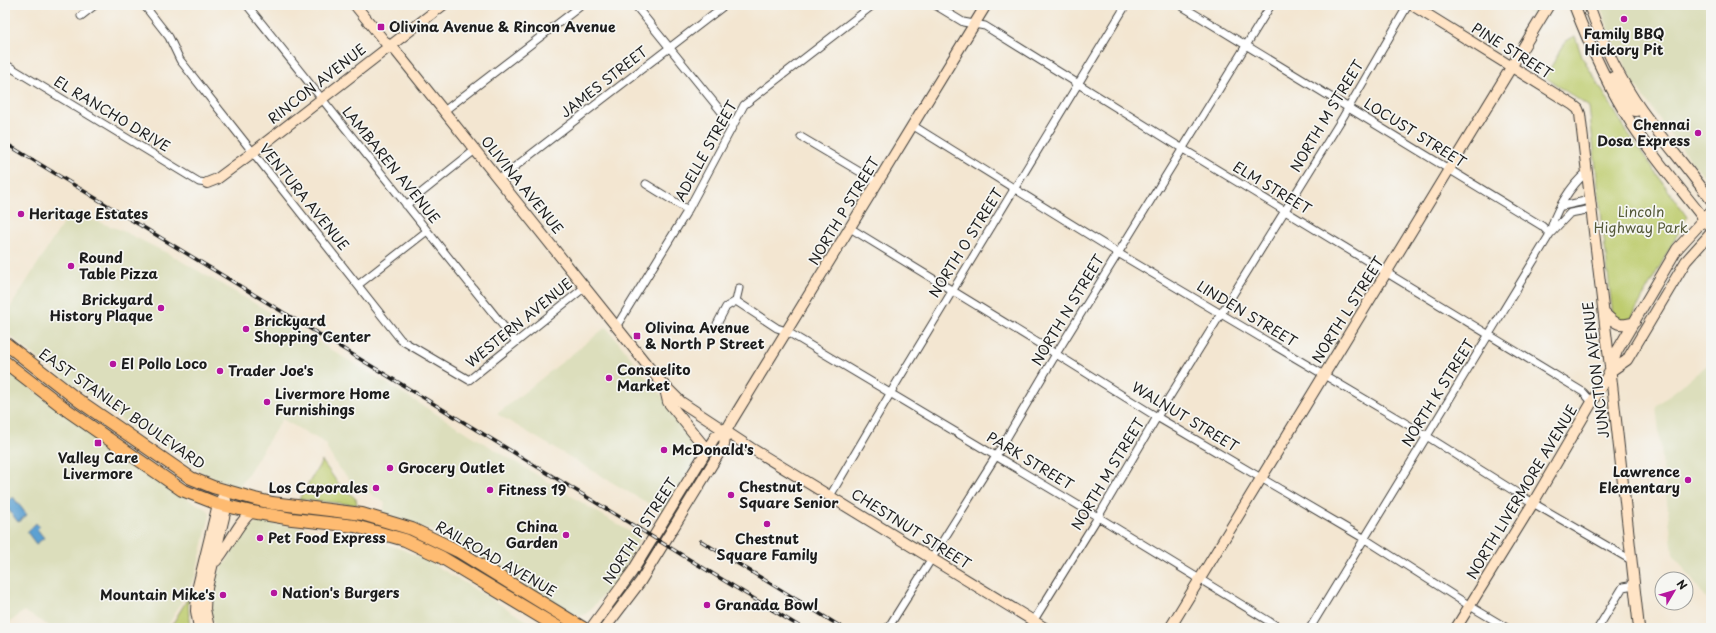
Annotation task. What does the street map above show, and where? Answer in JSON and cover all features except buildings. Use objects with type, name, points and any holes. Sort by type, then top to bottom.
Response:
[{"type":"main road","name":"EAST STANLEY BOULEVARD","points":[[5,343],[78,400],[191,478],[226,492]]},
{"type":"main road","points":[[5,362],[67,410],[182,490],[222,505]]},
{"type":"main road","name":"RAILROAD AVENUE","points":[[226,492],[272,503],[362,514],[412,529],[458,551],[583,628]]},
{"type":"main road","name":"RAILROAD AVENUE","points":[[222,505],[292,519],[355,526],[405,540],[441,557],[559,628]]},
{"type":"street","points":[[81,16],[95,5]]},
{"type":"street","name":"VENTURA AVENUE","points":[[144,5],[169,36],[180,60],[401,340],[469,380]]},
{"type":"street","name":"LAMBAREN AVENUE","points":[[247,5],[516,342]]},
{"type":"street","name":"OLIVINA AVENUE","points":[[355,5],[389,47],[395,50],[664,385]]},
{"type":"street","name":"RINCON AVENUE","points":[[207,183],[217,179],[252,153],[321,98],[443,5]]},
{"type":"street","points":[[444,111],[582,5]]},
{"type":"street","points":[[635,5],[733,126]]},
{"type":"street","name":"JAMES STREET","points":[[499,179],[726,5]]},
{"type":"street","name":"ADELLE STREET","points":[[616,327],[688,210],[744,105],[873,5]]},
{"type":"street","name":"ELM STREET","points":[[935,5],[963,22],[985,26],[1182,149],[1583,392],[1592,402]]},
{"type":"street","name":"NORTH P STREET","points":[[605,628],[649,569],[724,445],[726,432],[786,331],[986,5]]},
{"type":"street","name":"NORTH O STREET","points":[[830,496],[890,393],[1126,5]]},
{"type":"street","name":"LOCUST STREET","points":[[1180,5],[1542,226],[1550,234]]},
{"type":"street","name":"NORTH N STREET","points":[[888,628],[933,559],[1056,354],[1271,5]]},
{"type":"street","name":"NORTH M STREET","points":[[1031,625],[1098,517],[1156,417],[1221,315],[1348,107],[1408,5]]},
{"type":"street","name":"PINE STREET","points":[[1412,5],[1578,109]]},
{"type":"street","name":"NORTH L STREET","points":[[1170,628],[1549,5]]},
{"type":"street","points":[[1574,5],[1596,59],[1616,98],[1634,127],[1664,169],[1708,216],[1711,228]]},
{"type":"street","points":[[1589,5],[1604,42],[1620,74],[1641,110],[1711,200]]},
{"type":"street","points":[[1596,59],[1613,77],[1632,108],[1637,111],[1641,110]]},
{"type":"street","name":"EL RANCHO DRIVE","points":[[5,64],[199,182],[207,183]]},
{"type":"street","name":"JUNCTION AVENUE","points":[[1578,109],[1580,114],[1604,312],[1639,628]]},
{"type":"street","name":"LINDEN STREET","points":[[912,125],[1016,188],[1118,253],[1426,436],[1533,503],[1631,560]]},
{"type":"street","points":[[801,137],[877,182]]},
{"type":"street","points":[[406,205],[475,150]]},
{"type":"street","name":"NORTH K STREET","points":[[1310,628],[1550,234],[1552,223],[1578,179],[1587,172]]},
{"type":"street","points":[[646,184],[688,210]]},
{"type":"street","points":[[1550,234],[1570,213],[1591,205]]},
{"type":"street","points":[[1562,206],[1591,205]]},
{"type":"street","name":"NORTH LIVERMORE AVENUE","points":[[1456,628],[1533,503],[1592,402],[1610,371],[1617,351],[1677,249],[1708,216]]},
{"type":"street","name":"WALNUT STREET","points":[[850,228],[1156,417],[1365,539],[1507,628]]},
{"type":"street","points":[[358,285],[427,231]]},
{"type":"street","name":"NORTH LIVERMORE AVENUE","points":[[1610,371],[1627,360],[1686,261],[1711,233]]},
{"type":"street","name":"WESTERN AVENUE","points":[[469,380],[585,287]]},
{"type":"street","points":[[717,324],[726,307],[736,300],[739,288]]},
{"type":"street","name":"PARK STREET","points":[[736,300],[776,327],[786,331],[996,456],[1280,628]]},
{"type":"street","points":[[1604,312],[1619,325],[1635,322]]},
{"type":"street","points":[[664,385],[668,402],[703,445],[706,452]]},
{"type":"street","name":"CHESTNUT STREET","points":[[664,385],[681,402],[726,432],[933,559],[1031,625],[1045,628]]},
{"type":"street","name":"NORTH P STREET","points":[[591,628],[632,572],[715,438],[726,432]]},
{"type":"street","points":[[202,627],[196,611],[197,590],[226,492]]},
{"type":"street","points":[[202,627],[207,584],[214,562],[222,505]]},
{"type":"street","points":[[214,562],[226,549],[245,518],[252,512]]},
{"type":"street","points":[[1598,628],[1623,587],[1634,584]]},
{"type":"shaded area","points":[[1519,5],[1539,5],[1533,16]]},
{"type":"shaded area","points":[[1600,5],[1711,5],[1711,185],[1668,131],[1634,83],[1612,39]]},
{"type":"shaded area","points":[[70,212],[121,230],[169,254],[266,310],[640,538],[620,577],[586,614],[580,616],[574,614],[434,531],[383,513],[385,503],[350,480],[338,467],[327,449],[327,444],[282,419],[239,488],[203,473],[145,432],[134,429],[23,347],[5,331],[5,316]]},
{"type":"shaded area","points":[[606,327],[699,442],[702,449],[664,513],[497,414]]},
{"type":"shaded area","name":"Lawrence Elementary","points":[[1711,362],[1711,605],[1694,582],[1694,571],[1686,571],[1673,554],[1656,406]]},
{"type":"shaded area","points":[[5,369],[160,484],[208,510],[210,515],[195,577],[167,628],[52,628],[24,611],[5,626]]},
{"type":"shaded area","points":[[259,522],[332,532],[372,540],[404,550],[433,564],[539,628],[216,628],[211,616],[215,579],[249,526]]},
{"type":"green space","name":"Lincoln Highway Park","points":[[1575,36],[1582,57],[1626,130],[1687,217],[1627,326],[1614,326],[1589,107],[1545,77],[1566,41]]},
{"type":"green space","points":[[322,461],[337,482],[356,499],[357,505],[299,499]]},
{"type":"green space","points":[[188,598],[191,628],[170,628]]},
{"type":"water","points":[[13,497],[27,515],[18,522],[5,505],[5,503]]},
{"type":"water","points":[[36,523],[39,527],[37,529],[44,538],[36,544],[27,532]]},
{"type":"railway","points":[[5,143],[802,628]]},
{"type":"railway","points":[[701,541],[843,628]]},
{"type":"place","name":"Family BBQ Hickory Pit","points":[[1624,19]]},
{"type":"place","name":"Olivina Avenue & Rincon Avenue","points":[[381,27]]},
{"type":"place","name":"Chennai Dosa Express","points":[[1698,133]]},
{"type":"place","name":"Heritage Estates","points":[[21,214]]},
{"type":"place","name":"Round Table Pizza","points":[[71,266]]},
{"type":"place","name":"Brickyard History Plaque","points":[[161,308]]},
{"type":"place","name":"Brickyard Shopping Center","points":[[246,329]]},
{"type":"place","name":"Olivina Avenue & North P Street","points":[[637,336]]},
{"type":"place","name":"El Pollo Loco","points":[[113,364]]},
{"type":"place","name":"Trader Joe's","points":[[220,371]]},
{"type":"place","name":"Consuelito Market","points":[[609,378]]},
{"type":"place","name":"Livermore Home Furnishings","points":[[267,402]]},
{"type":"place","name":"Valley Care Livermore","points":[[98,443]]},
{"type":"place","name":"McDonald's","points":[[664,450]]},
{"type":"place","name":"Grocery Outlet","points":[[390,468]]},
{"type":"place","name":"Lawrence Elementary","points":[[1688,480]]},
{"type":"place","name":"Los Caporales","points":[[376,488]]},
{"type":"place","name":"Fitness 19","points":[[490,490]]},
{"type":"place","name":"Chestnut Square Senior","points":[[731,495]]},
{"type":"place","name":"Chestnut Square Family","points":[[767,524]]},
{"type":"place","name":"China Garden","points":[[566,535]]},
{"type":"place","name":"Pet Food Express","points":[[260,538]]},
{"type":"place","name":"Nation's Burgers","points":[[274,593]]},
{"type":"place","name":"Mountain Mike's","points":[[223,595]]},
{"type":"place","name":"Granada Bowl","points":[[707,605]]}]
